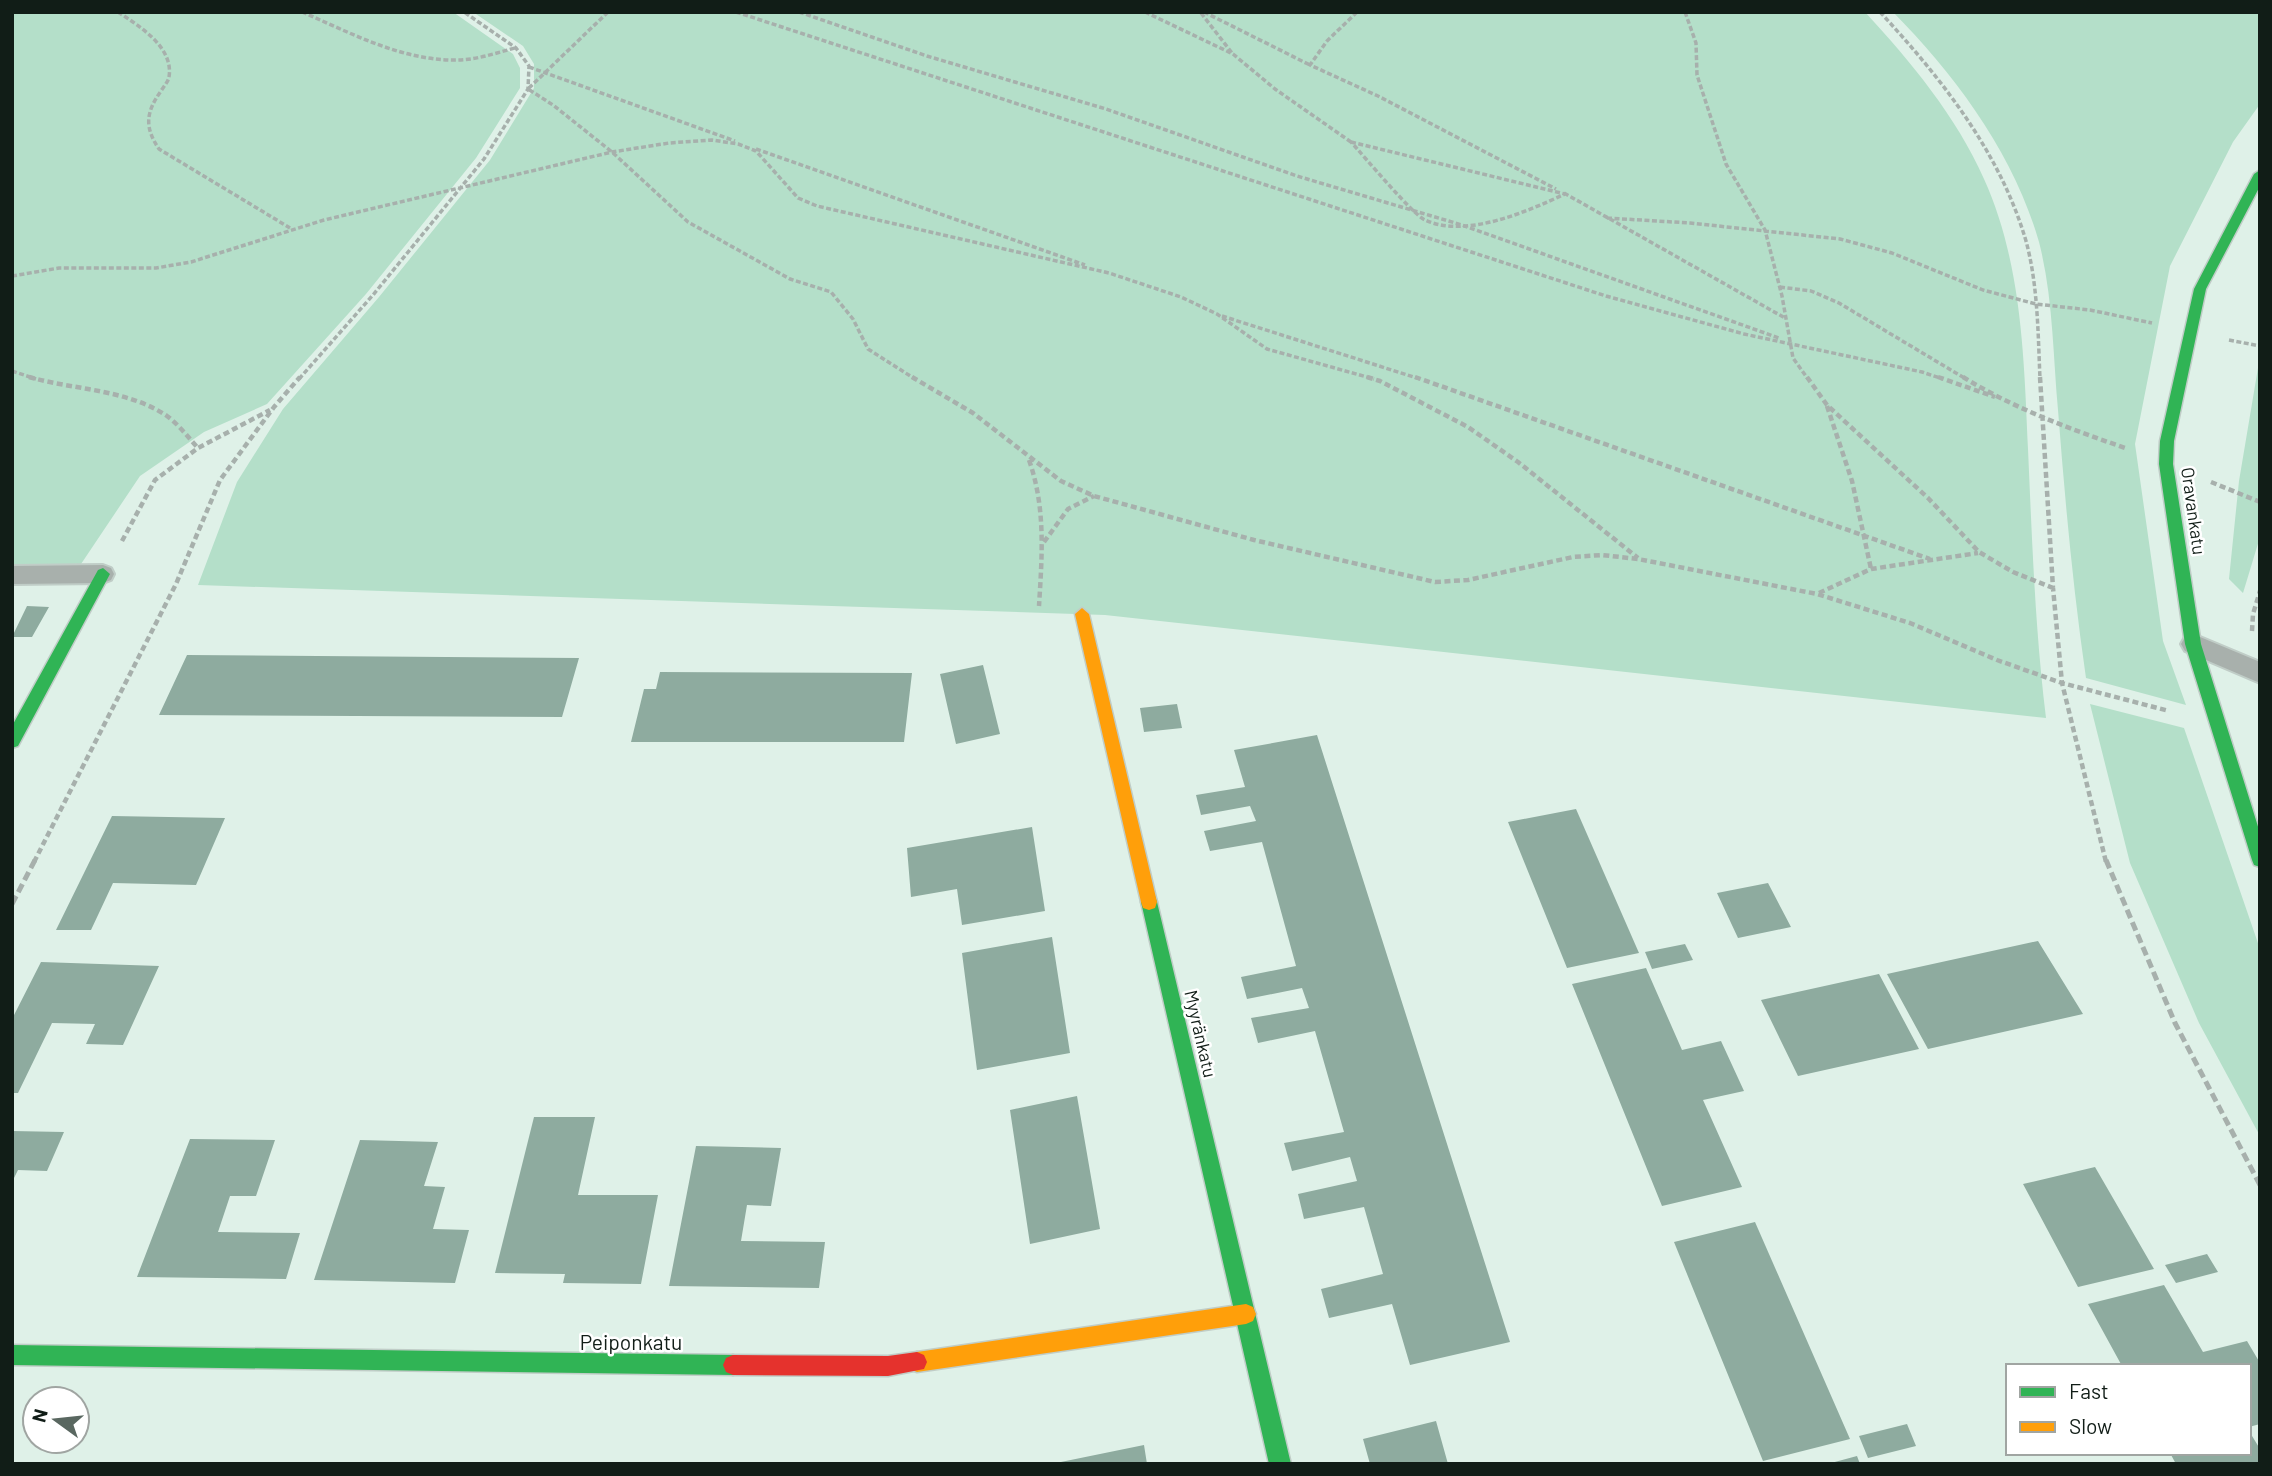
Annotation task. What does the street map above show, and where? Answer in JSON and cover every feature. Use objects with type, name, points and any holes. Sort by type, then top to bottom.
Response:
[{"type":"street","name":"Oravankatu","points":[[2260,174],[2200,289],[2167,441],[2166,464],[2193,644],[2260,860]]},
{"type":"street","points":[[12,741],[103,574]]},
{"type":"street","name":"Myyränkatu","points":[[1082,614],[1280,1464]]},
{"type":"street","name":"Peiponkatu","points":[[12,1355],[888,1366],[1069,1342],[1246,1314]]},
{"type":"lane","points":[[12,575],[103,574]]},
{"type":"lane","points":[[2193,644],[2260,673]]},
{"type":"path","points":[[118,12],[155,41],[169,68],[169,79],[149,110],[145,123],[149,136],[159,149],[253,208],[291,228]]},
{"type":"path","points":[[302,12],[407,53],[437,59],[478,57],[516,48]]},
{"type":"path","points":[[464,12],[516,48],[528,66],[544,74],[1181,297],[1217,314],[1385,367],[1930,559]]},
{"type":"path","points":[[12,904],[176,584],[220,480],[274,407],[373,295],[484,159],[528,89],[608,12]]},
{"type":"path","points":[[736,12],[1606,296],[1744,334],[1922,372],[1995,397],[2044,420]]},
{"type":"path","points":[[799,12],[927,56],[1107,109],[1297,176],[1462,225],[1790,342]]},
{"type":"path","points":[[1145,12],[1233,54]]},
{"type":"path","points":[[1202,12],[1378,96],[1434,128],[1494,155],[1786,318]]},
{"type":"path","points":[[1202,12],[1233,54],[1275,89],[1351,142],[1423,220],[1440,226],[1496,220],[1533,209],[1565,194]]},
{"type":"path","points":[[1310,65],[1327,41],[1357,12]]},
{"type":"path","points":[[1685,12],[1696,43],[1698,75],[1726,164],[1765,230],[1780,287],[1793,358],[1827,405],[1928,498],[1979,552],[2014,572],[2053,588]]},
{"type":"path","points":[[1880,12],[1916,50],[1965,114],[2000,177],[2026,242],[2036,304],[2053,588],[2062,683],[2106,861],[2175,1023],[2260,1185]]},
{"type":"path","points":[[528,66],[528,89]]},
{"type":"path","points":[[528,89],[576,122],[593,140],[612,152],[688,222],[790,279],[831,292],[853,319],[868,349],[947,400],[973,413],[1029,459],[1061,481],[1094,496],[1254,540],[1435,582],[1511,572],[1573,557],[1602,555],[1638,559],[1729,579],[1817,594],[1910,623],[1997,660],[2062,683],[2216,724]]},
{"type":"path","points":[[12,276],[59,268],[156,268],[191,262],[291,228],[612,152],[669,143],[712,140],[738,144],[756,151],[798,198],[817,206],[1109,273]]},
{"type":"path","points":[[1351,142],[1565,194]]},
{"type":"path","points":[[1607,218],[1765,230],[1840,239],[1892,253],[1983,290],[2036,304]]},
{"type":"path","points":[[1780,287],[1811,291],[1864,316],[1995,397]]},
{"type":"path","points":[[1217,314],[1267,349],[1380,382],[1416,398],[1468,427],[1518,462],[1638,559]]},
{"type":"path","points":[[12,371],[31,379],[148,406],[167,417],[198,448]]},
{"type":"path","points":[[1827,405],[1852,481],[1871,569]]},
{"type":"path","points":[[103,574],[155,480],[198,448],[274,407]]},
{"type":"path","points":[[1029,459],[1039,489],[1043,543],[1038,590],[1039,614]]},
{"type":"path","points":[[1043,543],[1068,509],[1094,496]]},
{"type":"path","points":[[1817,594],[1871,569],[1979,552]]},
{"type":"green space","points":[[12,12],[453,12],[513,54],[520,68],[520,88],[476,158],[366,294],[267,404],[204,432],[140,476],[75,573],[12,574]]},
{"type":"green space","points":[[473,12],[1865,12],[1915,70],[1960,133],[1984,179],[2006,244],[2019,311],[2025,380],[2034,583],[2046,718],[1105,615],[198,585],[237,482],[283,409],[379,297],[490,160],[534,88],[534,64],[523,46]]},
{"type":"green space","points":[[1893,12],[2260,12],[2260,104],[2233,142],[2170,266],[2135,444],[2163,641],[2186,705],[2086,678],[2067,511],[2050,304],[2039,242],[2015,178],[1980,118],[1939,63]]},
{"type":"green space","points":[[2260,356],[2260,537],[2243,593],[2229,579],[2239,481]]},
{"type":"green space","points":[[2090,704],[2184,728],[2260,949],[2260,1136],[2199,1023],[2130,863]]},
{"type":"building","points":[[27,606],[49,607],[32,637],[12,637]]},
{"type":"building","points":[[187,655],[579,658],[562,717],[159,715]]},
{"type":"building","points":[[983,665],[1000,734],[956,744],[940,674]]},
{"type":"building","points":[[660,672],[912,673],[904,742],[631,742],[644,689],[656,689]]},
{"type":"building","points":[[1177,704],[1182,728],[1144,732],[1140,708]]},
{"type":"building","points":[[1317,735],[1510,1342],[1410,1365],[1392,1304],[1329,1318],[1321,1289],[1383,1274],[1364,1207],[1304,1219],[1298,1194],[1357,1181],[1350,1157],[1292,1171],[1284,1143],[1344,1132],[1315,1031],[1258,1043],[1251,1018],[1309,1008],[1302,988],[1247,999],[1241,977],[1296,966],[1262,842],[1210,851],[1204,831],[1256,821],[1250,806],[1201,815],[1196,795],[1245,787],[1234,750]]},
{"type":"building","points":[[1576,809],[1639,953],[1567,968],[1508,822]]},
{"type":"building","points":[[112,816],[225,818],[196,885],[113,883],[91,930],[56,930]]},
{"type":"building","points":[[1032,827],[1045,911],[962,925],[957,889],[911,897],[907,848]]},
{"type":"building","points":[[1768,883],[1791,927],[1738,938],[1717,893]]},
{"type":"building","points":[[1052,937],[1070,1053],[977,1070],[962,953]]},
{"type":"building","points":[[2038,941],[2083,1014],[1928,1049],[1887,974]]},
{"type":"building","points":[[1685,944],[1693,960],[1652,969],[1645,952]]},
{"type":"building","points":[[41,962],[159,966],[123,1045],[86,1044],[95,1024],[52,1023],[18,1093],[12,1093],[12,1019]]},
{"type":"building","points":[[1646,968],[1682,1050],[1721,1041],[1744,1091],[1703,1100],[1742,1187],[1662,1206],[1572,984]]},
{"type":"building","points":[[1879,974],[1919,1049],[1798,1076],[1761,1000]]},
{"type":"building","points":[[1077,1096],[1100,1229],[1030,1244],[1010,1110]]},
{"type":"building","points":[[534,1117],[595,1117],[578,1195],[658,1195],[641,1284],[563,1283],[565,1274],[495,1273]]},
{"type":"building","points":[[12,1131],[64,1132],[47,1171],[18,1170],[12,1182]]},
{"type":"building","points":[[190,1139],[275,1140],[256,1196],[230,1196],[218,1232],[300,1233],[286,1279],[137,1277]]},
{"type":"building","points":[[360,1140],[438,1142],[424,1186],[445,1187],[433,1229],[469,1230],[455,1283],[314,1280]]},
{"type":"building","points":[[696,1146],[781,1148],[771,1206],[747,1205],[741,1241],[825,1242],[819,1288],[669,1286]]},
{"type":"building","points":[[2095,1167],[2154,1269],[2078,1287],[2023,1184]]},
{"type":"building","points":[[1755,1222],[1850,1439],[1763,1461],[1674,1242]]},
{"type":"building","points":[[2207,1254],[2218,1272],[2176,1283],[2165,1265]]},
{"type":"building","points":[[2164,1285],[2203,1352],[2247,1341],[2260,1363],[2260,1424],[2251,1426],[2251,1364],[2121,1364],[2088,1304]]},
{"type":"building","points":[[1436,1421],[1448,1464],[1370,1464],[1363,1439]]},
{"type":"building","points":[[1907,1424],[1916,1446],[1868,1458],[1859,1436]]},
{"type":"building","points":[[2251,1434],[2260,1449],[2260,1464],[2176,1464],[2171,1455],[2251,1455]]},
{"type":"building","points":[[1144,1445],[1147,1464],[1056,1464],[1056,1463]]},
{"type":"building","points":[[1857,1456],[1860,1464],[1831,1464],[1831,1463]]},
{"type":"traffic: fast","points":[[2260,174],[2200,289],[2167,441],[2166,464],[2193,644],[2260,860]]},
{"type":"traffic: fast","points":[[12,741],[103,574]]},
{"type":"traffic: fast","points":[[1149,902],[1280,1464]]},
{"type":"traffic: fast","points":[[12,1355],[733,1365]]},
{"type":"traffic: slow","points":[[1082,614],[1149,902]]},
{"type":"traffic: slow","points":[[917,1362],[1246,1314]]},
{"type":"traffic: jam","points":[[733,1365],[888,1366],[917,1362]]}]
